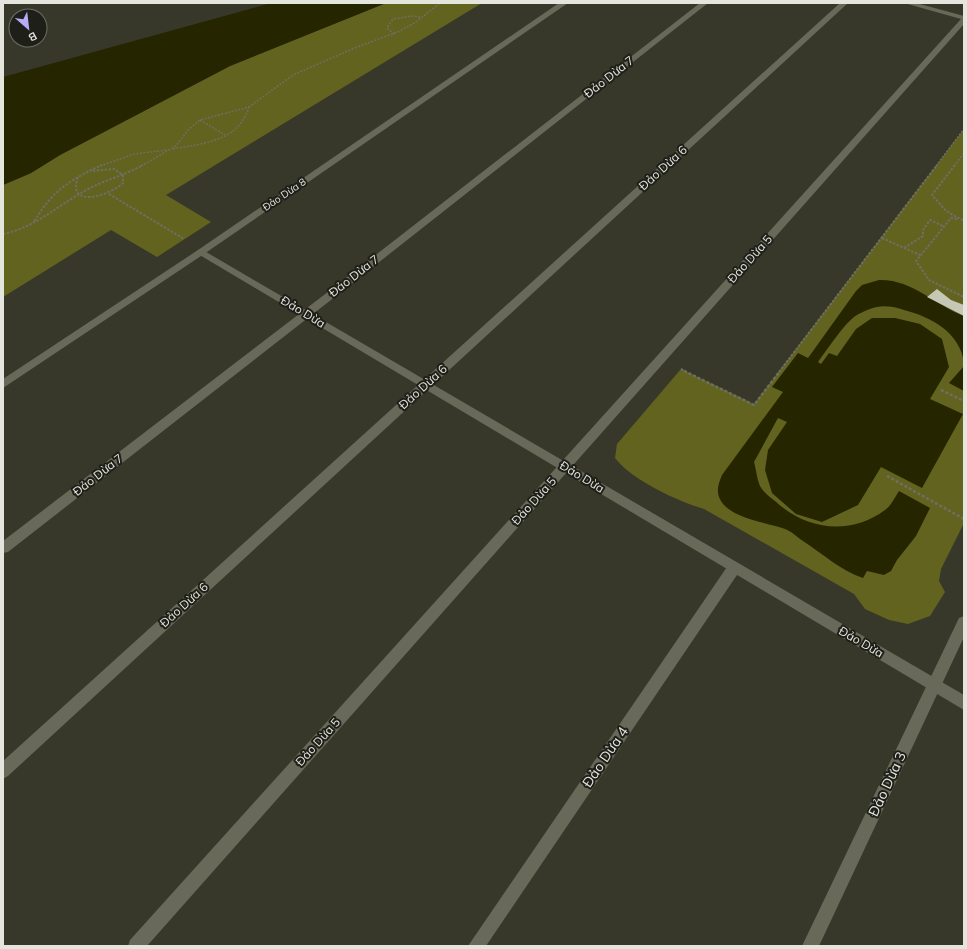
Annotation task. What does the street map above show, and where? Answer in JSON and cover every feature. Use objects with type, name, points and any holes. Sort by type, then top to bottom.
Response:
[{"type":"street","name":"Đảo Dừa 8","points":[[3,384],[200,252],[564,3]]},
{"type":"street","name":"Đảo Dừa 7","points":[[3,548],[306,314],[704,3]]},
{"type":"street","name":"Đảo Dừa 6","points":[[3,771],[844,3]]},
{"type":"street","points":[[908,3],[964,19]]},
{"type":"street","name":"Đảo Dừa 5","points":[[136,946],[964,19]]},
{"type":"street","name":"Đảo Dừa","points":[[200,252],[964,703]]},
{"type":"street","name":"Đảo Dừa 4","points":[[476,946],[734,568]]},
{"type":"street","name":"Đảo Dừa 3","points":[[810,946],[964,622]]},
{"type":"path","points":[[3,234],[17,231],[33,223],[100,183],[123,175],[176,146],[188,130],[200,120],[249,106],[293,76],[306,69],[394,34],[422,17],[440,3]]},
{"type":"path","points":[[394,34],[387,28],[393,19],[413,16],[422,17]]},
{"type":"path","points":[[33,223],[48,201],[85,172],[113,160],[154,150],[168,150],[201,145],[226,135],[242,123],[248,114],[249,106]]},
{"type":"path","points":[[200,120],[226,135]]},
{"type":"path","points":[[681,369],[754,405],[964,129]]},
{"type":"path","points":[[957,219],[940,207],[932,195],[964,153]]},
{"type":"path","points":[[85,172],[114,169],[123,175]]},
{"type":"path","points":[[79,176],[75,186],[80,194],[93,197],[109,194],[120,187],[123,183],[123,175]]},
{"type":"path","points":[[109,194],[184,239]]},
{"type":"path","points":[[964,221],[951,218],[916,261],[929,280],[964,297]]},
{"type":"path","points":[[904,248],[924,236],[923,230],[930,220],[943,226]]},
{"type":"path","points":[[882,238],[920,255]]},
{"type":"path","points":[[941,390],[964,401]]},
{"type":"path","points":[[887,476],[964,519]]},
{"type":"shaded area","points":[[271,3],[386,3],[230,66],[60,155],[31,173],[3,185],[3,77]]},
{"type":"shaded area","points":[[386,3],[482,3],[166,195],[211,222],[157,257],[111,230],[3,297],[3,185],[31,173],[60,155],[230,66]]},
{"type":"shaded area","points":[[964,129],[964,523],[941,569],[939,581],[945,592],[930,616],[908,624],[889,620],[865,609],[854,594],[704,509],[681,501],[656,489],[632,474],[615,458],[617,444],[681,369],[754,404]]},
{"type":"shaded area","points":[[879,280],[891,281],[913,288],[964,316],[964,363],[957,343],[943,328],[914,313],[894,307],[883,306],[867,310],[852,319],[818,362],[821,364],[829,353],[837,356],[856,329],[872,318],[895,318],[920,324],[942,339],[949,367],[930,399],[963,414],[922,488],[881,467],[858,505],[822,522],[796,514],[772,493],[765,470],[768,450],[787,422],[778,418],[754,462],[761,488],[787,511],[814,523],[828,526],[857,524],[871,518],[887,508],[899,491],[930,508],[916,536],[897,560],[891,571],[884,575],[867,571],[863,578],[839,566],[787,530],[737,514],[725,506],[718,495],[718,491],[722,475],[783,392],[772,387],[798,353],[808,358],[856,291],[862,285]]},
{"type":"shaded area","points":[[964,366],[964,391],[949,383]]},
{"type":"building","points":[[937,289],[951,300],[964,305],[964,316],[927,297]]}]
